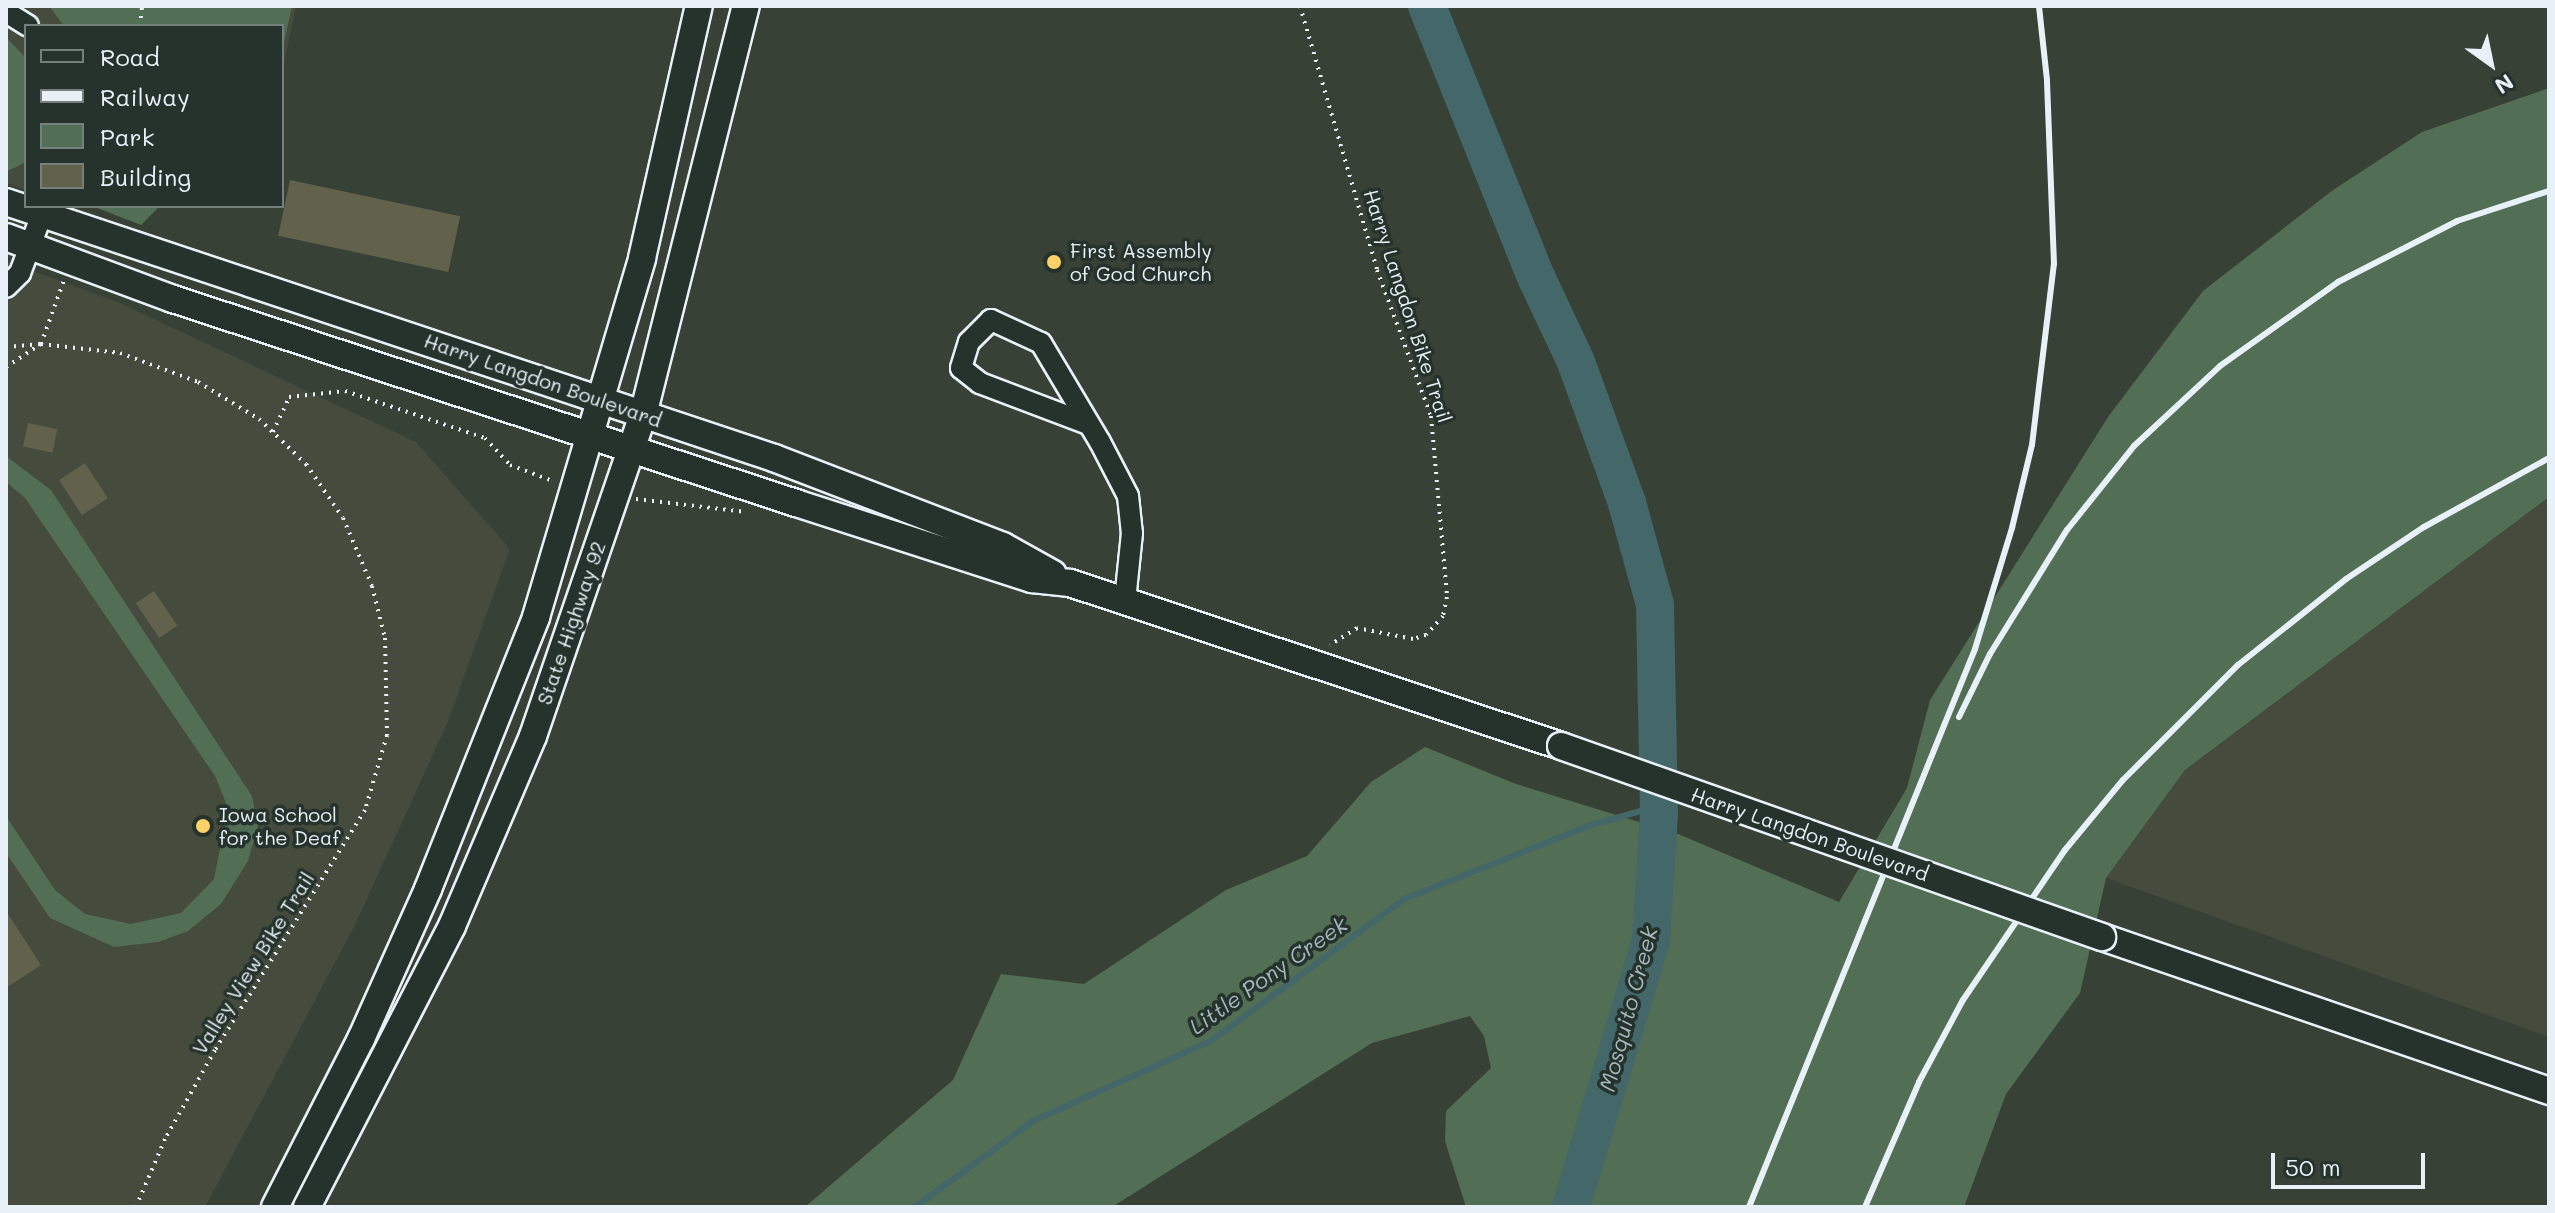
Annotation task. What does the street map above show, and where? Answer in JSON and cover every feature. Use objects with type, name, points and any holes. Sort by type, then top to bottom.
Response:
[{"type":"main road","name":"State Highway 92","points":[[275,1207],[361,1039],[451,837],[536,617],[642,258],[699,6]]},
{"type":"main road","name":"State Highway 92","points":[[307,1207],[401,1030],[497,824],[643,415],[746,6]]},
{"type":"main road","name":"Harry Langdon Boulevard","points":[[44,210],[602,399],[905,507],[1003,546],[1070,583],[1322,664],[1561,746],[2549,1091]]},
{"type":"main road","name":"Harry Langdon Boulevard","points":[[6,237],[173,299],[632,449],[1032,579],[1070,583]]},
{"type":"street","points":[[6,287],[20,273],[44,210]]},
{"type":"street","points":[[1088,424],[980,383],[961,368],[969,342],[991,320],[1041,343],[1088,424],[1128,496],[1132,533],[1125,601]]},
{"type":"path","name":"Harry Langdon Bike Trail","points":[[1300,6],[1377,270],[1431,416],[1447,597],[1443,616],[1426,635],[1413,639],[1357,628],[1331,644],[1322,664]]},
{"type":"path","name":"Valley View Bike Trail","points":[[6,347],[41,344],[97,349],[154,364],[228,398],[273,432],[329,496],[363,563],[385,638],[387,735],[365,810],[215,1050],[165,1139],[136,1207]]},
{"type":"path","points":[[6,367],[41,344]]},
{"type":"path","points":[[273,432],[289,397],[345,391],[485,438],[510,465],[574,489]]},
{"type":"shaded area","points":[[6,6],[296,6],[284,64],[284,24],[24,24],[24,189],[6,183]]},
{"type":"shaded area","name":"Iowa School for the Deaf","points":[[6,261],[118,302],[416,442],[510,549],[447,724],[354,927],[205,1207],[6,1207]]},
{"type":"shaded area","points":[[2549,497],[2549,1037],[2106,878],[2185,770]]},
{"type":"green space","points":[[49,6],[292,6],[284,43],[284,24],[62,24]]},
{"type":"green space","points":[[6,37],[24,56],[24,163],[6,172]]},
{"type":"green space","points":[[2549,88],[2549,497],[2185,770],[2106,878],[2080,993],[2006,1094],[1964,1207],[1466,1207],[1445,1141],[1446,1111],[1491,1068],[1484,1036],[1470,1016],[1372,1043],[1112,1207],[805,1207],[953,1080],[1001,974],[1084,984],[1226,890],[1307,856],[1371,782],[1425,747],[1516,784],[1678,834],[1839,902],[1907,788],[1930,700],[2108,417],[2203,291],[2333,190],[2422,132]]},
{"type":"green space","points":[[97,208],[158,208],[141,225]]},
{"type":"green space","points":[[6,456],[51,490],[252,796],[258,826],[248,861],[221,904],[188,931],[158,942],[114,947],[50,918],[6,853],[6,816],[55,890],[85,914],[131,924],[181,913],[214,879],[228,808],[215,776],[25,498],[6,482]]},
{"type":"building","points":[[290,180],[460,216],[448,272],[278,236]]},
{"type":"building","points":[[28,423],[57,429],[52,453],[23,446]]},
{"type":"building","points":[[85,463],[108,498],[82,515],[59,480]]},
{"type":"building","points":[[154,591],[177,626],[159,638],[136,603]]},
{"type":"building","points":[[6,911],[41,965],[6,988]]},
{"type":"waterway","name":"Mosquito Creek","points":[[1427,6],[1537,279],[1576,362],[1627,503],[1655,605],[1659,814],[1651,940],[1571,1207]]},
{"type":"waterway","name":"Little Pony Creek","points":[[915,1207],[1033,1121],[1211,1041],[1404,899],[1588,826],[1658,806]]},
{"type":"railway","points":[[1749,1207],[1975,649],[2012,528],[2032,445],[2054,264],[2047,80],[2039,6]]},
{"type":"railway","points":[[1959,717],[1990,654],[2067,530],[2134,446],[2220,366],[2338,282],[2457,221],[2549,191]]},
{"type":"railway","points":[[1865,1207],[1919,1082],[1963,1000],[2065,850],[2123,780],[2238,665],[2346,579],[2424,527],[2549,458]]},
{"type":"place","name":"First Assembly of God Church","points":[[1054,262]]},
{"type":"place","name":"Iowa School for the Deaf","points":[[203,826]]}]
